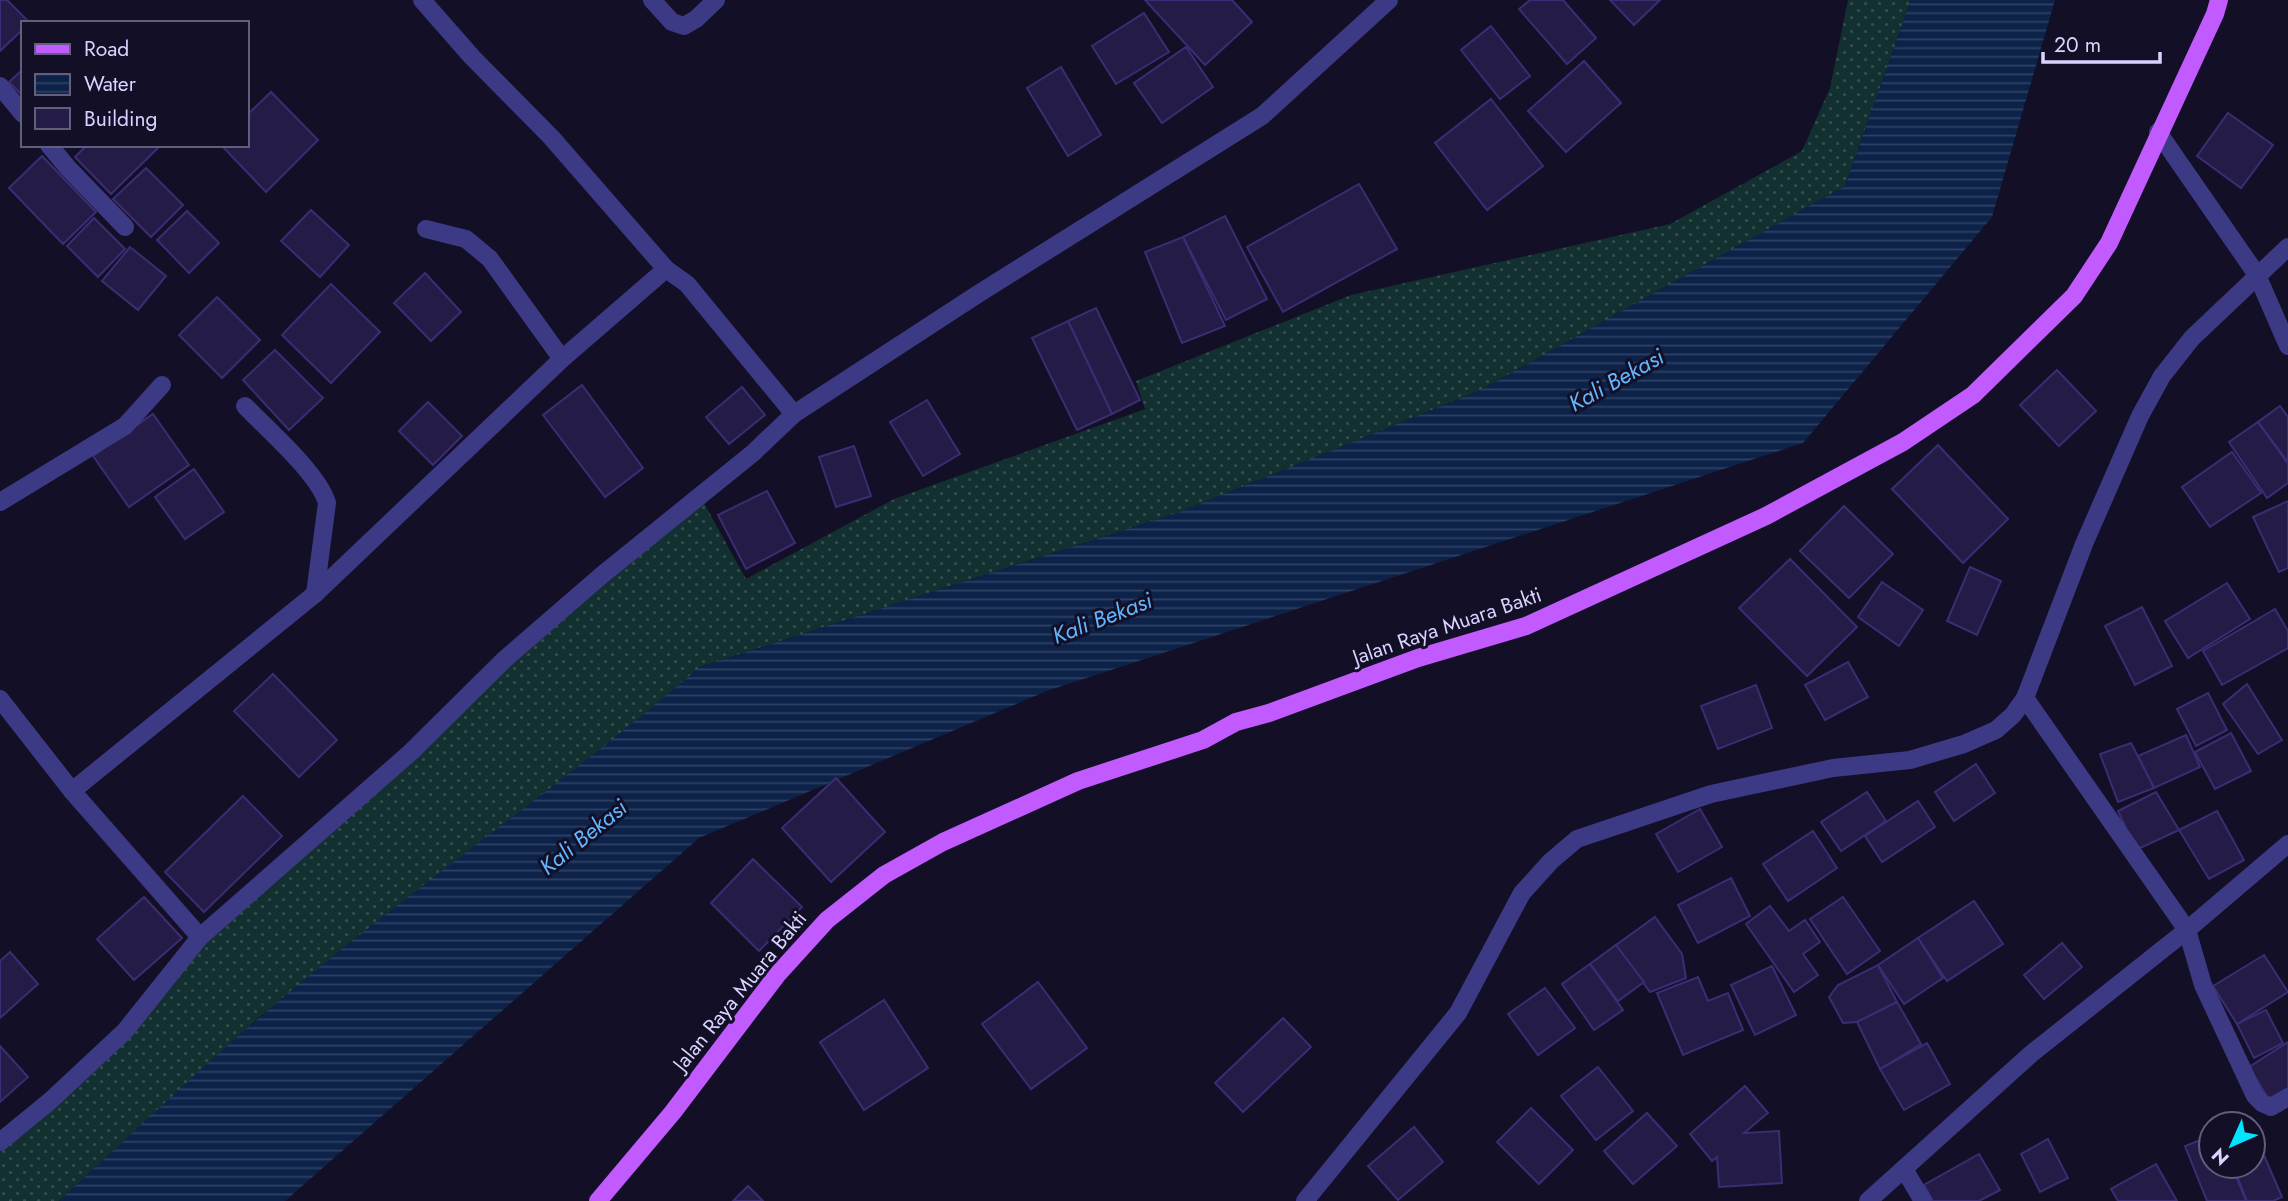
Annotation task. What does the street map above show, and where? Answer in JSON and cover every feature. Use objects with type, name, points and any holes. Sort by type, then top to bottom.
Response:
[{"type":"main road","name":"Jalan Raya Muara Bakti","points":[[598,1201],[673,1112],[777,975],[827,920],[884,875],[943,842],[1078,780],[1203,740],[1236,722],[1269,713],[1418,658],[1526,626],[1766,516],[1903,442],[1973,395],[2074,296],[2109,243],[2158,132],[2215,14],[2219,0]]},
{"type":"street","points":[[422,0],[472,57],[551,137],[666,269],[687,284],[794,414]]},
{"type":"street","points":[[652,0],[672,22],[684,26],[696,19],[716,0]]},
{"type":"street","points":[[0,1142],[50,1101],[125,1031],[200,937],[411,752],[505,659],[602,575],[753,453],[794,414],[978,294],[1262,116],[1389,0]]},
{"type":"street","points":[[0,86],[21,112]]},
{"type":"street","points":[[2158,132],[2257,275],[2288,346]]},
{"type":"street","points":[[51,147],[68,169],[125,227]]},
{"type":"street","points":[[426,229],[466,239],[490,259],[562,359]]},
{"type":"street","points":[[1305,1201],[1458,1013],[1522,893],[1551,861],[1577,839],[1711,794],[1833,768],[1910,760],[1964,744],[1996,730],[2013,715],[2025,698],[2084,544],[2140,416],[2162,376],[2192,338],[2288,247]]},
{"type":"street","points":[[72,791],[315,594],[562,359],[666,269]]},
{"type":"street","points":[[0,502],[124,426],[162,385]]},
{"type":"street","points":[[244,406],[312,476],[325,494],[327,503],[315,594]]},
{"type":"street","points":[[2025,698],[2187,930],[2203,985],[2255,1096],[2272,1107],[2288,1097]]},
{"type":"street","points":[[0,699],[72,791],[200,937]]},
{"type":"street","points":[[1868,1201],[2031,1054],[2187,930],[2288,844]]},
{"type":"street","points":[[1904,1169],[1923,1201]]},
{"type":"green space","points":[[1848,0],[1911,0],[1845,186],[1481,390],[1180,512],[700,667],[643,716],[257,1019],[59,1201],[0,1201],[0,1138],[54,1097],[200,937],[700,496],[746,579],[894,499],[1145,409],[1136,381],[1351,295],[1670,224],[1802,151],[1830,88]]},
{"type":"water","name":"Kali Bekasi","points":[[1911,0],[2055,0],[1992,217],[1803,443],[1047,691],[699,838],[285,1201],[59,1201],[214,1058],[310,975],[604,746],[700,667],[1180,512],[1481,390],[1845,186]]},
{"type":"building","points":[[0,0],[7,0],[28,21],[21,21],[21,31],[0,51]]},
{"type":"building","points":[[1145,0],[1232,0],[1252,22],[1205,65]]},
{"type":"building","points":[[1530,0],[1563,0],[1596,38],[1567,64],[1519,9]]},
{"type":"building","points":[[1610,0],[1660,0],[1634,25]]},
{"type":"building","points":[[1144,13],[1169,52],[1116,84],[1092,46]]},
{"type":"building","points":[[1491,26],[1530,76],[1500,99],[1461,50]]},
{"type":"building","points":[[1186,47],[1213,87],[1162,123],[1134,83]]},
{"type":"building","points":[[1584,61],[1621,103],[1566,152],[1528,111]]},
{"type":"building","points":[[1061,67],[1101,135],[1068,156],[1027,88]]},
{"type":"building","points":[[21,71],[21,94],[9,82]]},
{"type":"building","points":[[271,92],[318,140],[266,192],[223,147],[248,147],[248,114]]},
{"type":"building","points":[[1491,99],[1543,166],[1487,210],[1435,143]]},
{"type":"building","points":[[2228,113],[2273,145],[2241,188],[2197,156]]},
{"type":"building","points":[[85,147],[159,147],[111,194],[75,157]]},
{"type":"building","points":[[42,156],[96,212],[63,244],[9,188]]},
{"type":"building","points":[[146,168],[183,205],[151,237],[113,199]]},
{"type":"building","points":[[1359,184],[1397,249],[1283,312],[1247,247]]},
{"type":"building","points":[[311,210],[349,245],[320,277],[281,241]]},
{"type":"building","points":[[187,211],[219,243],[189,273],[157,240]]},
{"type":"building","points":[[1225,216],[1267,299],[1226,320],[1183,237]]},
{"type":"building","points":[[94,218],[125,249],[98,277],[67,246]]},
{"type":"building","points":[[1183,237],[1225,326],[1182,343],[1145,252]]},
{"type":"building","points":[[130,247],[166,276],[138,310],[102,281]]},
{"type":"building","points":[[425,273],[461,312],[431,341],[394,303]]},
{"type":"building","points":[[331,284],[380,332],[331,383],[282,335]]},
{"type":"building","points":[[217,297],[260,340],[222,378],[179,335]]},
{"type":"building","points":[[1096,308],[1140,400],[1112,414],[1068,321]]},
{"type":"building","points":[[1068,321],[1112,414],[1077,430],[1032,338]]},
{"type":"building","points":[[275,350],[323,398],[289,430],[243,380]]},
{"type":"building","points":[[2057,370],[2096,411],[2059,446],[2020,405]]},
{"type":"building","points":[[582,385],[643,468],[605,497],[543,415]]},
{"type":"building","points":[[742,387],[765,415],[729,444],[706,417]]},
{"type":"building","points":[[927,400],[960,454],[923,476],[890,422]]},
{"type":"building","points":[[428,402],[462,436],[433,465],[399,431]]},
{"type":"building","points":[[2280,406],[2288,417],[2288,462],[2258,422]]},
{"type":"building","points":[[153,414],[189,465],[129,507],[93,456]]},
{"type":"building","points":[[2258,422],[2288,464],[2288,483],[2267,498],[2229,442]]},
{"type":"building","points":[[1938,445],[2008,519],[1963,563],[1892,489]]},
{"type":"building","points":[[854,446],[871,496],[836,507],[819,457]]},
{"type":"building","points":[[2232,452],[2261,493],[2210,527],[2182,487]]},
{"type":"building","points":[[194,469],[224,512],[185,539],[155,497]]},
{"type":"building","points":[[767,491],[795,543],[746,569],[718,515]]},
{"type":"building","points":[[2288,501],[2288,568],[2279,572],[2253,517]]},
{"type":"building","points":[[1844,506],[1893,554],[1849,598],[1800,551]]},
{"type":"building","points":[[1790,559],[1857,627],[1807,676],[1739,608]]},
{"type":"building","points":[[1970,567],[2001,581],[1977,635],[1947,621]]},
{"type":"building","points":[[1882,582],[1923,610],[1899,646],[1858,617]]},
{"type":"building","points":[[2227,583],[2250,619],[2188,658],[2165,621]]},
{"type":"building","points":[[2142,607],[2172,666],[2135,685],[2105,626]]},
{"type":"building","points":[[2275,609],[2288,631],[2288,648],[2222,685],[2203,651]]},
{"type":"building","points":[[1848,662],[1868,697],[1825,720],[1805,685]]},
{"type":"building","points":[[273,674],[337,740],[299,777],[234,711]]},
{"type":"building","points":[[2247,684],[2282,740],[2258,754],[2223,704]]},
{"type":"building","points":[[1756,685],[1772,728],[1718,749],[1701,706]]},
{"type":"building","points":[[2208,693],[2227,730],[2196,746],[2177,709]]},
{"type":"building","points":[[2231,733],[2251,771],[2215,789],[2195,752]]},
{"type":"building","points":[[2186,735],[2200,767],[2154,788],[2138,756]]},
{"type":"building","points":[[2131,743],[2154,788],[2118,802],[2100,754]]},
{"type":"building","points":[[1976,764],[1995,793],[1954,821],[1935,792]]},
{"type":"building","points":[[836,778],[885,832],[831,882],[782,828]]},
{"type":"building","points":[[1867,792],[1886,821],[1841,851],[1821,822]]},
{"type":"building","points":[[2156,792],[2179,830],[2136,850],[2118,811]]},
{"type":"building","points":[[243,796],[282,836],[204,912],[165,872]]},
{"type":"building","points":[[1918,801],[1935,827],[1882,862],[1865,836]]},
{"type":"building","points":[[1700,809],[1722,847],[1678,872],[1656,834]]},
{"type":"building","points":[[2217,811],[2244,860],[2209,879],[2179,830]]},
{"type":"building","points":[[1813,831],[1837,868],[1788,901],[1763,864]]},
{"type":"building","points":[[753,859],[802,907],[759,951],[711,903]]},
{"type":"building","points":[[1731,878],[1750,916],[1698,943],[1678,905]]},
{"type":"building","points":[[144,897],[182,938],[134,980],[97,939]]},
{"type":"building","points":[[1843,897],[1880,951],[1847,974],[1810,919]]},
{"type":"building","points":[[1974,901],[2003,944],[1947,981],[1918,938]]},
{"type":"building","points":[[1770,906],[1789,931],[1805,920],[1820,942],[1803,954],[1818,975],[1794,992],[1746,924]]},
{"type":"building","points":[[1655,917],[1682,954],[1686,978],[1650,992],[1616,945]]},
{"type":"building","points":[[1918,938],[1943,978],[1904,1004],[1878,965]]},
{"type":"building","points":[[2062,943],[2082,967],[2044,999],[2024,975]]},
{"type":"building","points":[[1616,945],[1644,982],[1618,1001],[1590,964]]},
{"type":"building","points":[[10,952],[38,984],[0,1018],[0,961]]},
{"type":"building","points":[[2264,955],[2288,992],[2237,1024],[2213,986]]},
{"type":"building","points":[[1590,964],[1623,1010],[1594,1030],[1562,984]]},
{"type":"building","points":[[1878,965],[1897,1002],[1857,1022],[1843,1023],[1829,997],[1838,985]]},
{"type":"building","points":[[1772,966],[1796,1015],[1755,1035],[1731,985]]},
{"type":"building","points":[[1698,977],[1708,1001],[1728,993],[1743,1030],[1683,1055],[1657,993]]},
{"type":"building","points":[[1038,982],[1087,1048],[1031,1089],[982,1024]]},
{"type":"building","points":[[1545,988],[1575,1028],[1538,1055],[1508,1014]]},
{"type":"building","points":[[884,1000],[928,1068],[864,1110],[820,1042]]},
{"type":"building","points":[[1897,1002],[1921,1044],[1880,1069],[1857,1022]]},
{"type":"building","points":[[2266,1010],[2283,1043],[2254,1058],[2237,1024]]},
{"type":"building","points":[[1283,1018],[1311,1047],[1243,1112],[1215,1083]]},
{"type":"building","points":[[2288,1042],[2288,1092],[2271,1103],[2249,1067]]},
{"type":"building","points":[[1927,1043],[1950,1084],[1904,1110],[1880,1069]]},
{"type":"building","points":[[0,1046],[28,1077],[0,1102]]},
{"type":"building","points":[[1598,1067],[1633,1111],[1596,1140],[1561,1096]]},
{"type":"building","points":[[1745,1086],[1768,1113],[1744,1133],[1779,1131],[1782,1183],[1719,1187],[1717,1157],[1712,1161],[1690,1134]]},
{"type":"building","points":[[1531,1108],[1573,1150],[1539,1184],[1497,1142]]},
{"type":"building","points":[[1647,1113],[1677,1146],[1633,1184],[1604,1151]]},
{"type":"building","points":[[1414,1127],[1443,1162],[1398,1200],[1368,1166]]},
{"type":"building","points":[[2048,1139],[2068,1178],[2040,1192],[2021,1154]]},
{"type":"building","points":[[2197,1141],[2197,1176],[2185,1146]]},
{"type":"building","points":[[1979,1154],[2000,1190],[1979,1201],[1933,1201],[1924,1185]]},
{"type":"building","points":[[2267,1162],[2282,1197],[2273,1201],[2247,1201],[2239,1180],[2267,1180]]},
{"type":"building","points":[[2156,1164],[2177,1201],[2118,1201],[2111,1189]]},
{"type":"building","points":[[2199,1180],[2238,1180],[2246,1201],[2207,1201]]},
{"type":"building","points":[[748,1186],[763,1201],[733,1201]]}]
